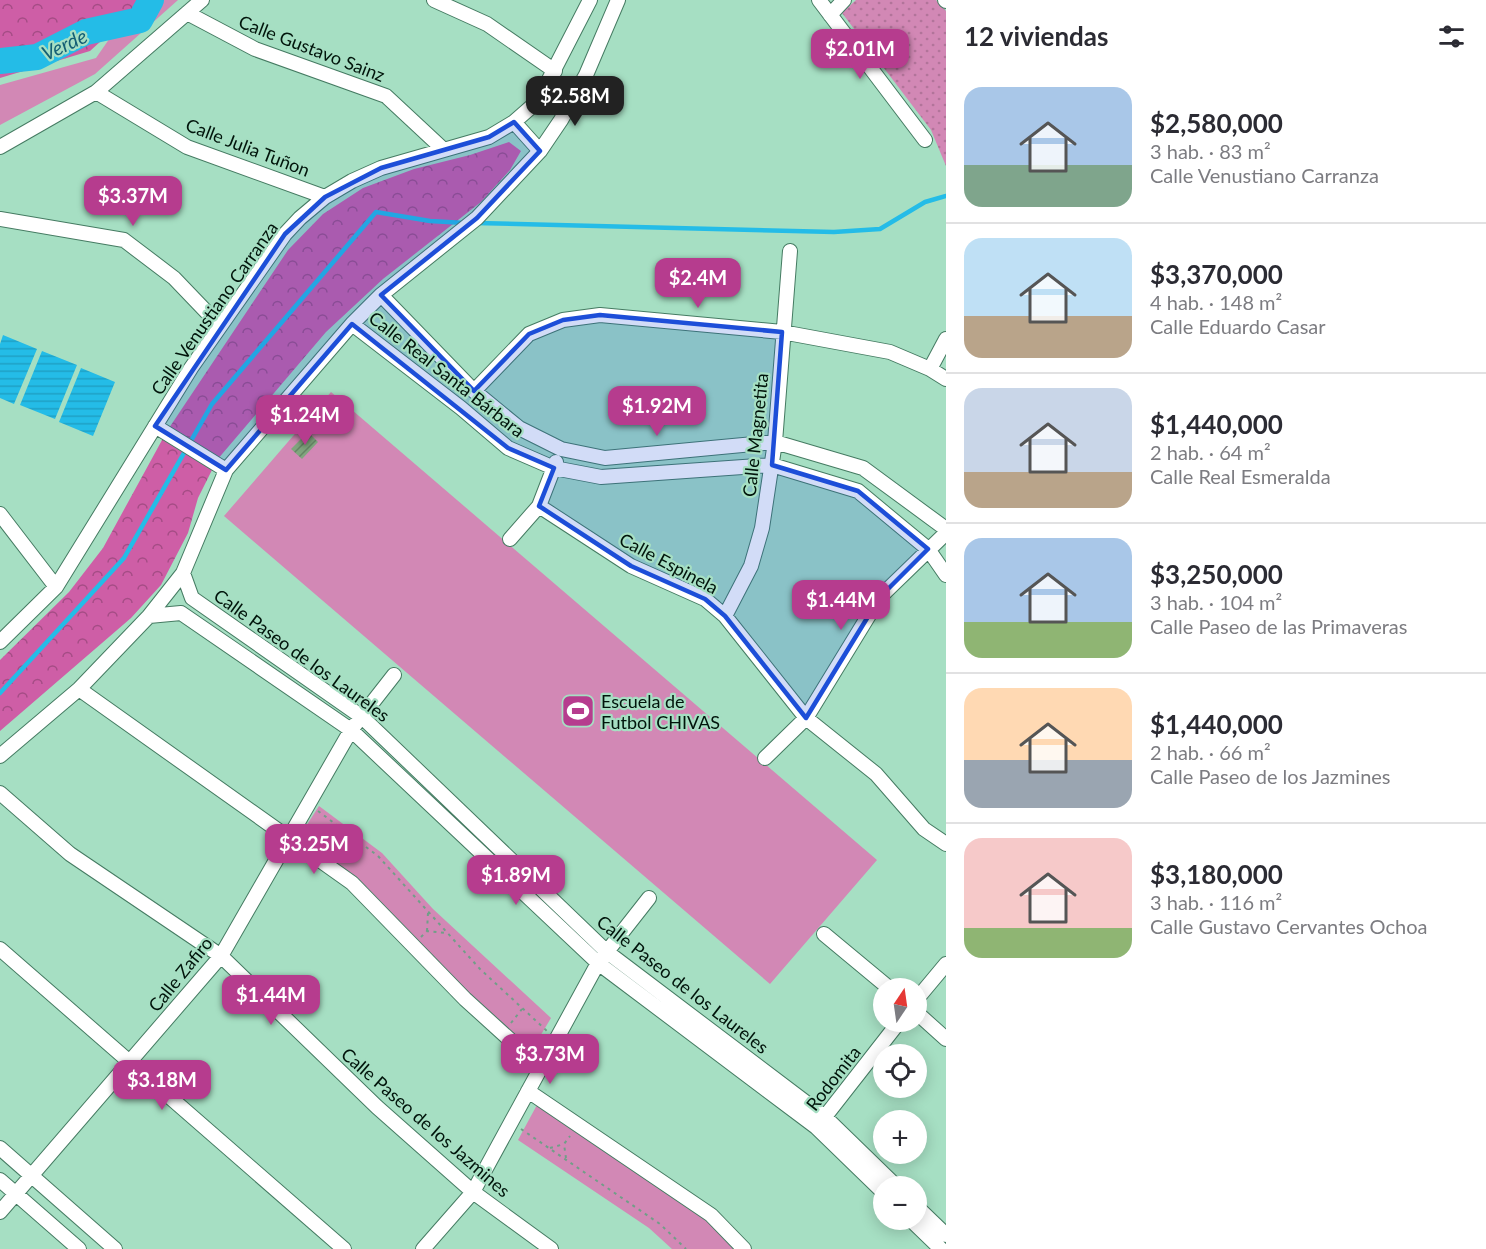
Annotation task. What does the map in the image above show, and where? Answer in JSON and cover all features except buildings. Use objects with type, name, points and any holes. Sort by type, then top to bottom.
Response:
[{"type":"street","points":[[0,147],[96,92],[202,0]]},
{"type":"street","points":[[434,0],[487,24],[555,71]]},
{"type":"street","name":"Calle Venustiano Carranza","points":[[0,642],[56,588],[191,368],[285,234],[325,196],[352,181],[381,168],[489,137],[514,122],[538,101],[590,0]]},
{"type":"street","points":[[0,756],[79,689],[149,616],[183,573],[226,470],[351,324],[381,295],[477,218],[540,151],[561,120],[586,75],[618,0]]},
{"type":"street","points":[[819,0],[926,141]]},
{"type":"street","points":[[830,15],[844,0]]},
{"type":"street","name":"Calle Gustavo Sainz","points":[[187,14],[255,49],[386,96],[444,150]]},
{"type":"street","name":"Calle Julia Tuñon","points":[[96,92],[187,147],[325,196]]},
{"type":"street","points":[[514,122],[540,151]]},
{"type":"street","points":[[0,219],[124,240],[174,278],[220,326]]},
{"type":"street","name":"Calle Magnetita","points":[[725,616],[751,566],[762,528],[775,442],[790,251]]},
{"type":"street","name":"Calle Real Santa Bárbara","points":[[381,295],[474,391],[519,428],[561,449],[605,458],[775,442],[863,468],[946,531]]},
{"type":"street","points":[[474,391],[529,334],[563,321],[600,315],[782,332],[890,352],[930,369],[946,379]]},
{"type":"street","name":"Calle Real Santa Bárbara","points":[[351,324],[461,408],[508,448],[554,468],[601,477],[772,465],[858,491],[928,549],[946,575]]},
{"type":"street","points":[[930,369],[946,339]]},
{"type":"street","points":[[155,426],[226,470]]},
{"type":"street","points":[[510,539],[539,506],[561,449]]},
{"type":"street","name":"Calle Espinela","points":[[539,506],[631,566],[705,599],[725,616],[806,718],[876,774],[924,829],[946,844]]},
{"type":"street","points":[[0,514],[56,588]]},
{"type":"street","points":[[765,758],[806,718],[880,597],[946,531]]},
{"type":"street","name":"Calle Paseo de los Laureles","points":[[183,573],[192,597],[362,717],[603,957]]},
{"type":"street","name":"Calle Paseo de los Laureles","points":[[149,616],[181,613],[351,730],[603,957],[821,1122],[884,1176]]},
{"type":"street","name":"Calle Zafiro","points":[[0,1212],[221,956],[351,730],[394,675]]},
{"type":"street","points":[[79,689],[352,883],[465,999],[541,1068]]},
{"type":"street","name":"Calle Paseo de los Jazmines","points":[[0,793],[70,854],[221,956],[377,1107],[473,1192],[551,1249]]},
{"type":"street","points":[[423,1249],[473,1192],[603,957],[650,898]]},
{"type":"street","points":[[824,934],[877,978]]},
{"type":"street","points":[[0,949],[344,1249]]},
{"type":"street","points":[[927,987],[946,964]]},
{"type":"street","points":[[927,1022],[946,1039]]},
{"type":"street","name":"Rodomita","points":[[821,1122],[891,1032]]},
{"type":"street","points":[[528,1091],[711,1215],[744,1249]]},
{"type":"street","name":"Calle Paseo de los Laureles","points":[[821,1122],[873,1181]]},
{"type":"street","points":[[0,1148],[116,1249]]},
{"type":"street","points":[[0,1180],[79,1249]]},
{"type":"street","points":[[927,1217],[946,1235]]},
{"type":"street","points":[[921,1230],[941,1249]]},
{"type":"path","points":[[309,804],[378,856],[480,969],[556,1040]]},
{"type":"path","points":[[330,849],[344,830]]},
{"type":"path","points":[[419,939],[427,931],[429,912]]},
{"type":"path","points":[[427,931],[448,933]]},
{"type":"path","points":[[509,1025],[523,1008]]},
{"type":"path","points":[[512,1122],[660,1224],[686,1249]]},
{"type":"path","points":[[550,1148],[564,1144],[570,1136]]},
{"type":"path","points":[[564,1144],[566,1159]]},
{"type":"highlighted area","points":[[514,122],[540,151],[477,218],[381,295],[474,391],[529,334],[563,320],[600,315],[782,332],[772,465],[858,491],[928,549],[880,597],[806,718],[725,616],[705,599],[631,566],[539,506],[554,468],[508,448],[352,324],[226,470],[155,426],[285,234],[325,197],[381,168],[489,137]]},
{"type":"shaded area","points":[[157,0],[178,0],[95,74],[0,125],[0,85],[96,58],[112,35],[142,25]]},
{"type":"shaded area","points":[[856,0],[936,0],[946,11],[946,166],[931,130],[842,13]]},
{"type":"shaded area","name":"Escuela de Futbol CHIVAS","points":[[331,392],[877,860],[770,984],[224,516]]},
{"type":"shaded area","points":[[319,806],[382,853],[433,909],[551,1018],[530,1053],[464,994],[364,885],[299,837]]},
{"type":"shaded area","points":[[538,1103],[711,1222],[736,1249],[672,1249],[649,1228],[518,1140]]},
{"type":"green space","points":[[0,0],[139,0],[133,12],[90,51],[0,78]]},
{"type":"green space","points":[[509,142],[521,151],[510,170],[481,202],[383,279],[326,332],[217,460],[198,498],[188,533],[161,585],[131,618],[0,731],[0,660],[69,592],[103,548],[167,431],[288,250],[323,214],[363,188],[414,169],[470,155]]},
{"type":"water","points":[[3,335],[37,349],[14,404],[0,398],[0,344]]},
{"type":"water","points":[[42,351],[77,365],[55,419],[20,405]]},
{"type":"water","points":[[81,368],[115,382],[93,436],[59,422]]},
{"type":"waterway","name":"Verde","points":[[0,61],[37,57],[86,32],[140,20],[151,0]]},
{"type":"waterway","points":[[476,223],[834,232],[880,229],[925,202],[946,196]]},
{"type":"waterway","points":[[0,693],[124,558],[212,404],[376,212],[430,221],[465,223]]},
{"type":"place","name":"Escuela de Futbol CHIVAS","points":[[578,711]]}]
